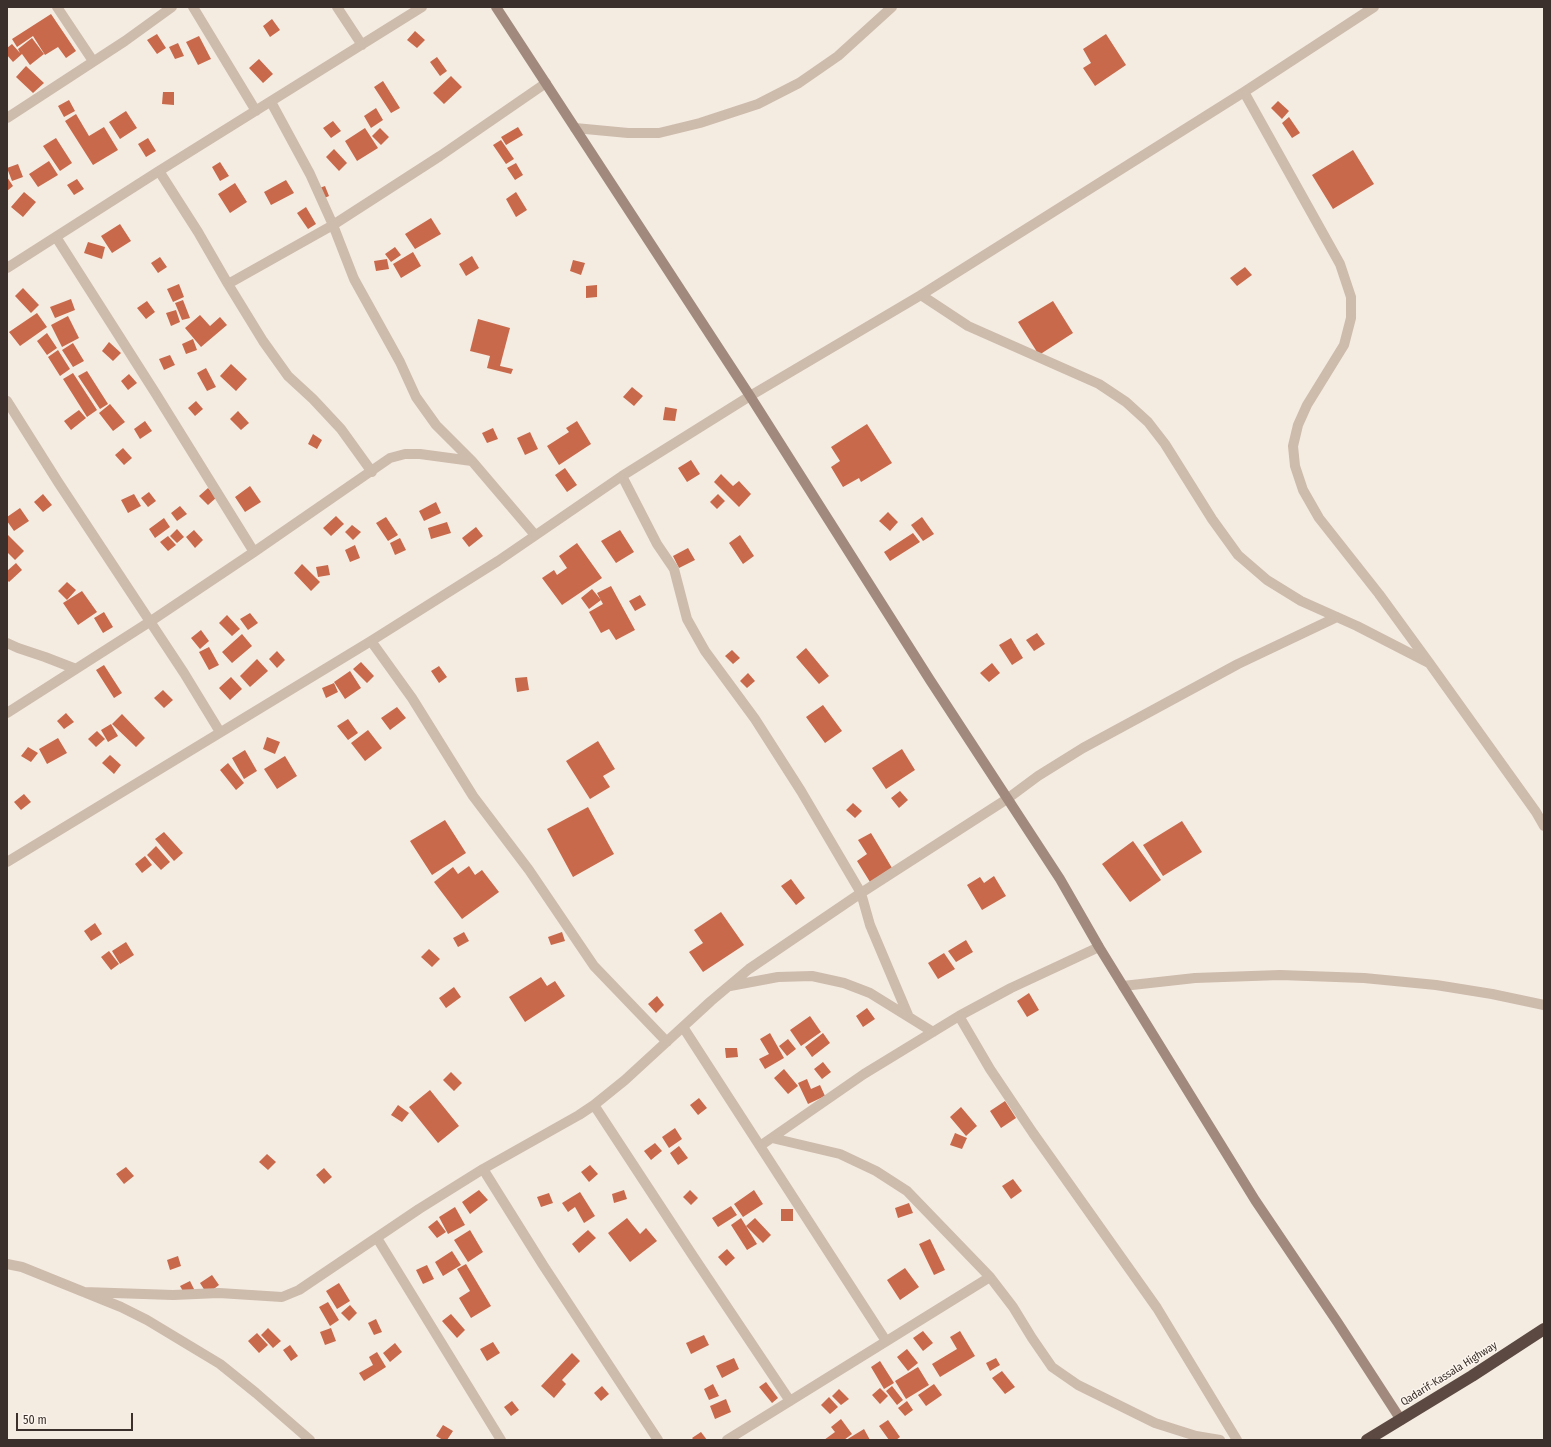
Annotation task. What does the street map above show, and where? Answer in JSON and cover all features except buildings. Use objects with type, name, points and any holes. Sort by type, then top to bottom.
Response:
[{"type":"highway","name":"Qadarif-Kassala Highway","points":[[1367,1440],[1472,1376],[1544,1329]]},
{"type":"street","points":[[57,7],[93,61]]},
{"type":"street","points":[[7,118],[172,7]]},
{"type":"street","points":[[193,7],[256,111]]},
{"type":"street","points":[[337,7],[362,45]]},
{"type":"street","points":[[7,268],[422,7]]},
{"type":"street","points":[[496,7],[750,396],[1007,799],[1060,879],[1099,947],[1255,1200],[1401,1420]]},
{"type":"street","points":[[575,128],[628,133],[659,133],[700,123],[758,104],[799,83],[838,56],[892,7]]},
{"type":"street","points":[[7,862],[371,640],[498,560],[622,476],[750,396],[920,295],[1244,92],[1374,7]]},
{"type":"street","points":[[228,284],[333,225],[440,156],[546,83]]},
{"type":"street","points":[[1244,92],[1340,264],[1351,298],[1351,318],[1344,345],[1307,404],[1298,426],[1293,446],[1302,490],[1319,518],[1379,594],[1536,812],[1544,826]]},
{"type":"street","points":[[271,102],[310,174],[333,225],[354,279],[400,362],[416,397],[436,425],[472,461],[535,535]]},
{"type":"street","points":[[159,171],[198,232],[263,341],[288,376],[313,399],[341,429],[372,472]]},
{"type":"street","points":[[56,237],[254,552]]},
{"type":"street","points":[[920,295],[968,326],[1099,384],[1126,402],[1148,422],[1165,444],[1212,519],[1238,555],[1267,580],[1301,601],[1358,626],[1430,664]]},
{"type":"street","points":[[7,401],[58,482],[151,621],[220,732]]},
{"type":"street","points":[[7,712],[151,621],[372,472],[390,458],[405,454],[420,454],[472,461]]},
{"type":"street","points":[[622,476],[657,544],[674,569],[687,619],[705,651],[755,719],[801,791],[861,893],[870,925],[908,1015]]},
{"type":"street","points":[[84,1292],[173,1295],[219,1293],[282,1297],[299,1290],[419,1209],[483,1169],[594,1105],[625,1080],[683,1026],[749,969],[861,893],[1007,799],[1038,776],[1096,740],[1238,664],[1337,617]]},
{"type":"street","points":[[371,640],[412,698],[473,796],[529,870],[594,966],[667,1042]]},
{"type":"street","points":[[7,642],[18,648],[76,669]]},
{"type":"street","points":[[760,1146],[864,1074],[959,1016],[1011,988],[1099,947]]},
{"type":"street","points":[[1123,986],[1226,976],[1280,975],[1364,978],[1436,985],[1492,994],[1544,1005]]},
{"type":"street","points":[[728,987],[778,977],[812,976],[844,982],[870,993],[908,1015],[933,1032]]},
{"type":"street","points":[[959,1016],[990,1069],[1029,1127],[1157,1308],[1237,1440]]},
{"type":"street","points":[[683,1026],[886,1341]]},
{"type":"street","points":[[594,1105],[790,1401]]},
{"type":"street","points":[[772,1138],[840,1154],[882,1175],[908,1191],[990,1277],[1052,1367],[1078,1385],[1155,1423],[1196,1436],[1220,1440]]},
{"type":"street","points":[[483,1169],[543,1265],[658,1440]]},
{"type":"street","points":[[377,1238],[501,1440]]},
{"type":"street","points":[[7,1264],[22,1267],[120,1307],[147,1320],[220,1364],[310,1440]]},
{"type":"street","points":[[727,1440],[990,1277]]}]
